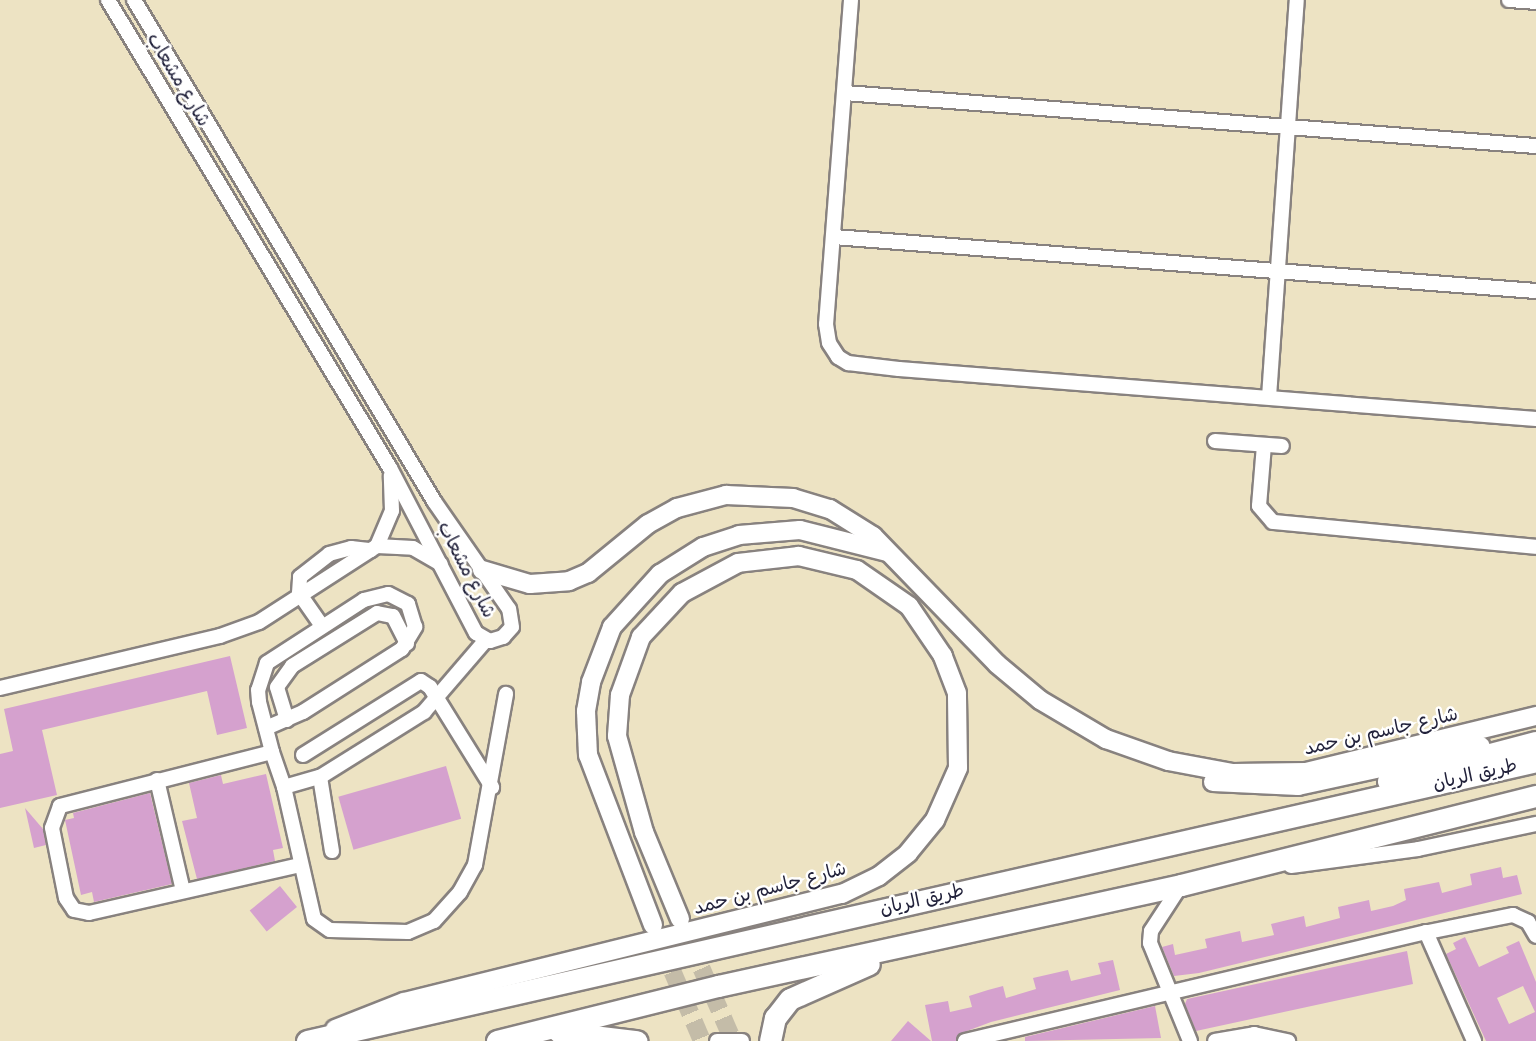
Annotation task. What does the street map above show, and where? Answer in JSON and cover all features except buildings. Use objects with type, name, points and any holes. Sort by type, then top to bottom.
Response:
[{"type":"highway","points":[[1323,810],[1383,782],[1536,742]]},
{"type":"highway","name":"طريق الريان","points":[[310,1041],[1536,761]]},
{"type":"highway","name":"طريق الريان","points":[[497,1041],[1181,885],[1536,796]]},
{"type":"highway","points":[[770,1041],[775,1018],[790,999],[932,940]]},
{"type":"highway","points":[[540,1031],[636,1041]]},
{"type":"main road","name":"شارع جاسم بن حمد","points":[[482,570],[530,584],[569,582],[588,573],[666,513],[726,495],[777,496],[819,505],[862,528],[1016,681],[1106,738],[1203,769],[1292,773],[1351,763],[1536,716]]},
{"type":"main road","points":[[653,925],[588,755],[586,711],[591,682],[612,627],[635,598],[669,567],[703,547],[739,535],[800,530],[890,553]]},
{"type":"main road","name":"شارع جاسم بن حمد","points":[[310,1041],[404,1002],[842,894],[879,876],[908,853],[935,820],[957,768],[961,748],[957,693],[943,656],[909,606],[857,570],[799,556],[738,563],[682,593],[641,637],[620,695],[618,736],[641,822],[680,919]]},
{"type":"main road","points":[[1106,738],[1121,754],[1189,777],[1275,787],[1320,783],[1536,734]]},
{"type":"street","name":"شارع مشعاب","points":[[108,0],[390,468],[445,566],[476,633],[486,640],[507,635],[512,618],[408,458],[136,1]]},
{"type":"street","points":[[852,0],[825,333],[832,350],[848,363],[1536,419]]},
{"type":"street","points":[[1269,397],[1297,0]]},
{"type":"street","points":[[1509,0],[1536,2]]},
{"type":"street","points":[[845,93],[1536,146]]},
{"type":"street","points":[[834,237],[1536,291]]},
{"type":"street","points":[[1214,441],[1282,446]]},
{"type":"street","points":[[1264,445],[1259,506],[1273,522],[1536,547]]},
{"type":"street","points":[[0,688],[220,636],[259,622],[302,597],[374,548],[392,511],[390,468]]},
{"type":"street","points":[[322,626],[302,597],[300,577],[318,560],[351,548],[413,548],[445,566]]},
{"type":"street","points":[[266,728],[287,720],[407,644],[415,627],[414,615],[399,596],[388,594],[364,600],[275,657],[261,671],[258,690],[266,728],[272,752],[284,787],[314,919],[320,927],[359,932],[421,930],[435,921],[468,879],[480,850],[506,694]]},
{"type":"street","points":[[287,720],[277,687],[292,666],[377,612],[393,616],[407,644]]},
{"type":"street","points":[[284,787],[320,777],[424,712],[486,640]]},
{"type":"street","points":[[303,755],[413,682],[428,684],[492,787]]},
{"type":"street","points":[[272,752],[60,806],[52,828],[63,882],[71,907],[84,913],[301,865]]},
{"type":"street","points":[[320,777],[332,851]]},
{"type":"street","points":[[157,780],[183,891]]},
{"type":"street","name":"طريق الريان","points":[[1206,878],[1418,849],[1536,824]]},
{"type":"street","points":[[1181,885],[1151,931],[1150,943],[1168,994],[1190,1041]]},
{"type":"street","points":[[965,1041],[1428,932],[1513,915],[1528,922],[1536,936]]},
{"type":"street","points":[[1428,932],[1474,1041]]},
{"type":"street","points":[[1215,1041],[1254,1034],[1288,1041]]},
{"type":"street","points":[[717,1041],[742,1041]]},
{"type":"tunnel","points":[[680,919],[733,1041]]},
{"type":"tunnel","points":[[662,947],[702,1041]]}]
